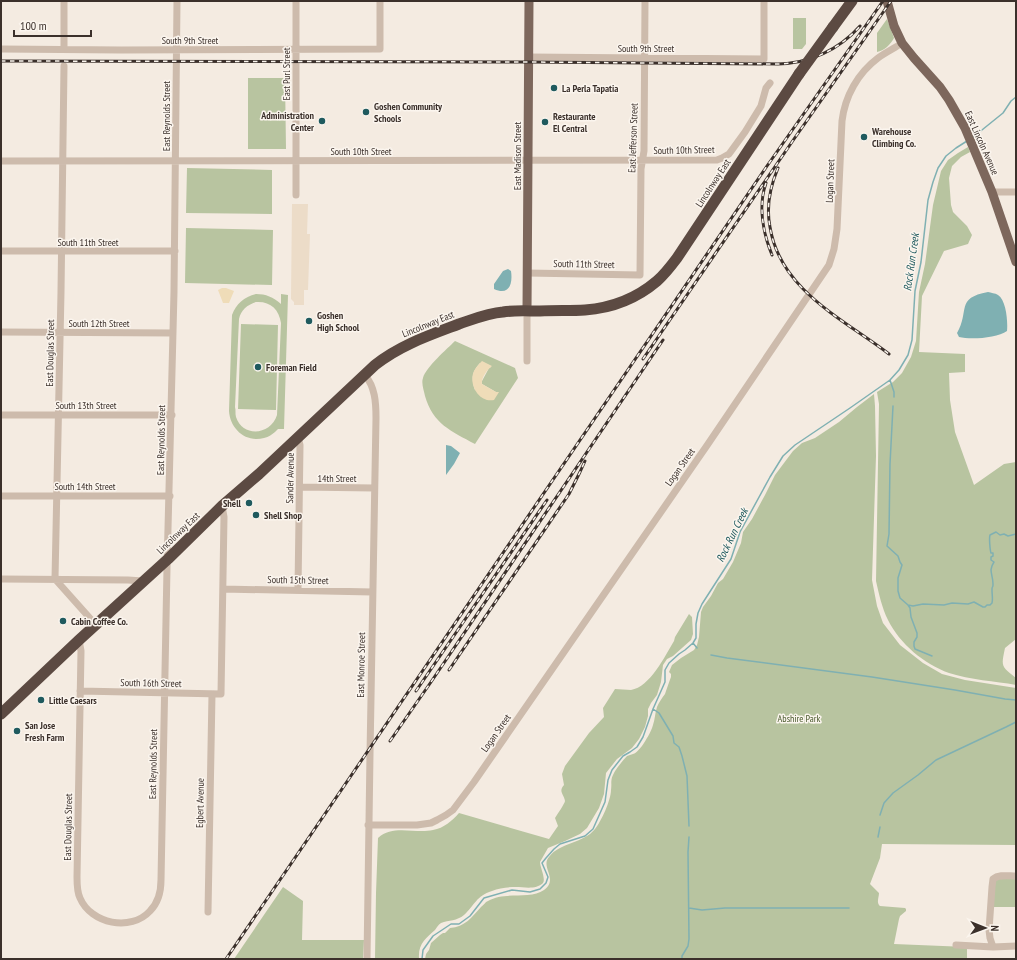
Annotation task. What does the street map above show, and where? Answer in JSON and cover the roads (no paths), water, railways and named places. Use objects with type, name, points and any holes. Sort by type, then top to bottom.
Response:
[{"type":"highway","name":"Lincolnway East","points":[[1,714],[168,559],[222,506],[259,474],[381,360],[413,342],[442,330],[494,313],[507,311],[584,310],[607,307],[634,297],[658,281],[678,258],[799,74],[852,1]]},
{"type":"main road","name":"East Madison Street","points":[[527,311],[529,1]]},
{"type":"main road","name":"East Lincoln Avenue","points":[[887,1],[894,26],[902,43],[940,86],[965,128],[992,192],[1016,262]]},
{"type":"street","points":[[64,1],[64,50]]},
{"type":"street","name":"East Reynolds Street","points":[[161,880],[175,251],[177,1]]},
{"type":"street","name":"East Purl Street","points":[[296,1],[296,195]]},
{"type":"street","name":"South 9th Street","points":[[1,49],[380,49],[380,1]]},
{"type":"street","name":"East Jefferson Street","points":[[640,275],[641,169],[644,151],[645,1]]},
{"type":"street","name":"South 9th Street","points":[[529,57],[764,59],[764,1]]},
{"type":"street","name":"Logan Street","points":[[368,825],[424,824],[438,820],[453,810],[478,777],[712,438],[829,265],[837,229],[844,105],[848,95],[863,72],[879,58],[902,43]]},
{"type":"street","name":"East Douglas Street","points":[[55,579],[62,252],[64,66]]},
{"type":"street","name":"South 10th Street","points":[[1,161],[720,159],[727,156],[731,152],[761,106],[766,88],[770,83]]},
{"type":"street","points":[[992,192],[1016,192]]},
{"type":"street","name":"South 11th Street","points":[[1,251],[175,251]]},
{"type":"street","name":"South 11th Street","points":[[527,273],[640,275]]},
{"type":"street","points":[[527,311],[527,361]]},
{"type":"street","name":"South 12th Street","points":[[1,332],[173,333]]},
{"type":"street","name":"East Monroe Street","points":[[365,375],[373,388],[376,403],[367,959]]},
{"type":"street","name":"South 13th Street","points":[[1,415],[172,415]]},
{"type":"street","name":"Sander Avenue","points":[[298,438],[300,445],[298,590]]},
{"type":"street","name":"14th Street","points":[[300,488],[374,488]]},
{"type":"street","name":"South 14th Street","points":[[1,496],[170,496]]},
{"type":"street","points":[[222,506],[224,517],[223,589]]},
{"type":"street","points":[[1,579],[143,581]]},
{"type":"street","points":[[55,579],[96,625]]},
{"type":"street","name":"South 15th Street","points":[[223,589],[372,592]]},
{"type":"street","name":"South 16th Street","points":[[80,691],[221,694],[223,589]]},
{"type":"street","name":"East Douglas Street","points":[[79,640],[81,651],[77,877],[80,899],[84,905],[101,920],[115,923],[130,922],[143,917],[154,906],[160,892],[161,880]]},
{"type":"street","name":"Egbert Avenue","points":[[208,912],[212,694]]},
{"type":"street","points":[[993,946],[989,930],[993,879],[1001,876],[1016,876]]},
{"type":"street","points":[[956,945],[1016,946]]},
{"type":"water","points":[[508,269],[511,271],[509,288],[503,291],[494,289],[494,284],[503,271]]},
{"type":"water","points":[[988,292],[998,295],[1003,301],[1007,317],[1007,331],[984,338],[959,337],[957,333],[961,325],[967,302],[971,298]]},
{"type":"water","points":[[446,445],[451,446],[460,453],[446,475]]},
{"type":"waterway","name":"Rock Run Creek","points":[[972,138],[1003,113],[1011,101],[1016,97]]},
{"type":"waterway","name":"Rock Run Creek","points":[[422,959],[423,950],[433,936],[451,924],[459,924],[470,916],[484,898],[512,890],[530,892],[540,889],[546,883],[548,877],[542,863],[546,858],[560,844],[585,836],[593,829],[605,802],[608,780],[612,770],[623,756],[637,747],[643,737],[665,682],[665,670],[669,663],[693,643],[696,638],[696,624],[698,613],[702,604],[731,559],[740,532],[783,456],[795,445],[890,380],[899,370],[908,355],[912,340],[915,291],[921,262],[928,200],[933,182],[938,168],[946,156],[967,141]]},
{"type":"waterway","points":[[890,380],[894,397]]},
{"type":"waterway","points":[[893,406],[889,534],[887,546],[898,556],[902,565],[898,578],[898,591],[900,598],[908,605],[913,606],[923,604],[968,604],[974,602],[983,607],[990,605],[992,603],[993,586],[991,570],[994,562],[991,560],[993,553],[991,553],[990,535],[996,532],[1000,535],[1004,534],[1008,536],[1016,534]]},
{"type":"waterway","points":[[908,605],[917,633],[917,637],[914,642],[915,649],[932,656]]},
{"type":"waterway","name":"Rock Run Creek","points":[[693,643],[697,648]]},
{"type":"waterway","points":[[711,655],[872,677],[1016,700]]},
{"type":"waterway","points":[[653,709],[659,713],[673,736],[674,743],[679,747],[682,756],[687,776],[689,826]]},
{"type":"waterway","points":[[880,815],[884,803],[893,793],[936,760],[1016,722]]},
{"type":"waterway","points":[[878,837],[880,827]]},
{"type":"waterway","points":[[682,959],[682,956],[688,946],[689,939],[689,837]]},
{"type":"waterway","points":[[689,908],[702,910],[725,908],[849,908]]},
{"type":"railway","points":[[226,959],[767,166],[883,1]]},
{"type":"railway","points":[[643,359],[891,1]]},
{"type":"railway","points":[[1,61],[778,64],[801,61],[823,54],[843,42],[860,26]]},
{"type":"railway","points":[[778,168],[773,182],[768,212],[770,227],[776,249],[786,268],[800,286],[816,301],[889,354]]},
{"type":"railway","points":[[766,183],[762,201],[762,210],[764,229],[772,255]]},
{"type":"railway","points":[[390,741],[663,340]]},
{"type":"railway","points":[[449,670],[569,494],[585,461]]},
{"type":"railway","points":[[416,691],[547,500]]},
{"type":"place","name":"La Perla Tapatia","points":[[554,88]]},
{"type":"place","name":"Goshen Community Schools","points":[[366,112]]},
{"type":"place","name":"Administration Center","points":[[322,121]]},
{"type":"place","name":"Restaurante El Central","points":[[545,122]]},
{"type":"place","name":"Warehouse Climbing Co.","points":[[864,137]]},
{"type":"place","name":"Goshen High School","points":[[309,321]]},
{"type":"place","name":"Foreman Field","points":[[258,367]]},
{"type":"place","name":"Shell","points":[[249,503]]},
{"type":"place","name":"Shell Shop","points":[[256,515]]},
{"type":"place","name":"Cabin Coffee Co.","points":[[63,621]]},
{"type":"place","name":"Little Caesars","points":[[41,700]]},
{"type":"place","name":"San Jose Fresh Farm","points":[[17,731]]},
{"type":"park label","name":"Abshire Park","points":[[799,718]]}]
